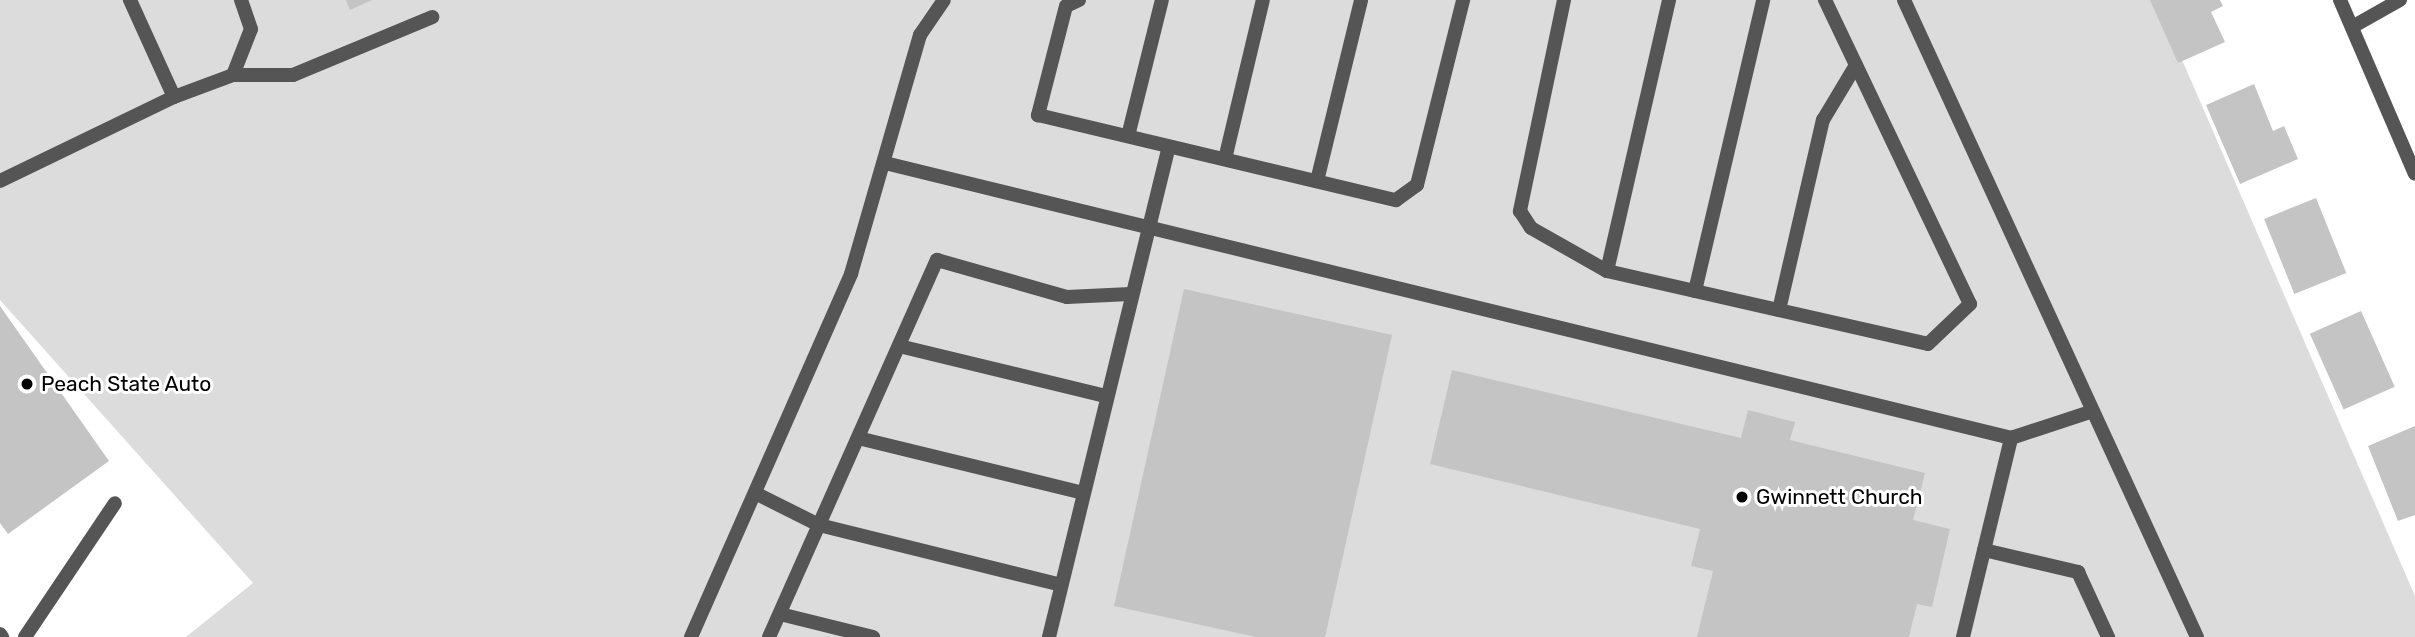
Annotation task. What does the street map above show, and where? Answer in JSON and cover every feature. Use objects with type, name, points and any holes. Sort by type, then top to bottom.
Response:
[{"type":"street","points":[[131,0],[174,97]]},
{"type":"street","points":[[233,75],[251,29],[241,0]]},
{"type":"street","points":[[691,637],[851,274],[920,35],[944,0]]},
{"type":"street","points":[[1079,0],[1066,6],[1038,115],[1396,200],[1417,185],[1462,0]]},
{"type":"street","points":[[1128,136],[1163,0]]},
{"type":"street","points":[[1225,159],[1263,0]]},
{"type":"street","points":[[1317,181],[1361,0]]},
{"type":"street","points":[[1564,0],[1520,211],[1531,228],[1607,271],[1928,344],[1970,304],[1825,0]]},
{"type":"street","points":[[1607,271],[1669,0]]},
{"type":"street","points":[[1695,291],[1763,0]]},
{"type":"street","points":[[1905,0],[2197,637]]},
{"type":"street","points":[[2340,0],[2415,174]]},
{"type":"street","points":[[2352,27],[2400,0]]},
{"type":"street","points":[[0,181],[174,97],[233,75],[293,75],[432,17]]},
{"type":"street","points":[[1779,310],[1823,120],[1856,65]]},
{"type":"street","points":[[1049,637],[1130,294],[1169,146]]},
{"type":"street","points":[[885,163],[2011,438],[2093,411]]},
{"type":"street","points":[[769,637],[937,260],[1067,297],[1130,294]]},
{"type":"street","points":[[898,346],[1106,396]]},
{"type":"street","points":[[858,438],[1083,493]]},
{"type":"street","points":[[1963,637],[2011,438]]},
{"type":"street","points":[[755,493],[819,524],[1061,585]]},
{"type":"street","points":[[24,637],[115,503]]},
{"type":"street","points":[[1984,550],[2078,572],[2108,637]]},
{"type":"street","points":[[780,614],[873,637]]},
{"type":"shaded area","points":[[0,0],[2156,0],[2415,596],[2415,637],[186,637],[253,583],[0,300]]},
{"type":"building","points":[[346,0],[372,0],[350,10]]},
{"type":"building","points":[[2150,0],[2220,0],[2223,6],[2211,12],[2225,42],[2178,63]]},
{"type":"building","points":[[2254,84],[2273,131],[2284,126],[2298,159],[2240,184],[2206,105]]},
{"type":"building","points":[[2316,198],[2346,273],[2294,294],[2264,219]]},
{"type":"building","points":[[1184,289],[1392,335],[1325,637],[1256,637],[1114,606]]},
{"type":"building","name":"Peach State Auto","points":[[0,306],[109,461],[8,534],[0,523]]},
{"type":"building","points":[[2361,311],[2395,387],[2344,410],[2310,334]]},
{"type":"building","name":"Gwinnett Church","points":[[1452,370],[1741,438],[1748,410],[1795,422],[1790,440],[1925,473],[1913,520],[1950,529],[1932,607],[1917,604],[1909,637],[1697,637],[1713,571],[1691,566],[1700,529],[1430,464]]},
{"type":"building","points":[[2415,426],[2415,515],[2398,521],[2368,446]]},
{"type":"place","name":"Peach State Auto","points":[[27,384]]},
{"type":"place","name":"Gwinnett Church","points":[[1742,497]]}]
